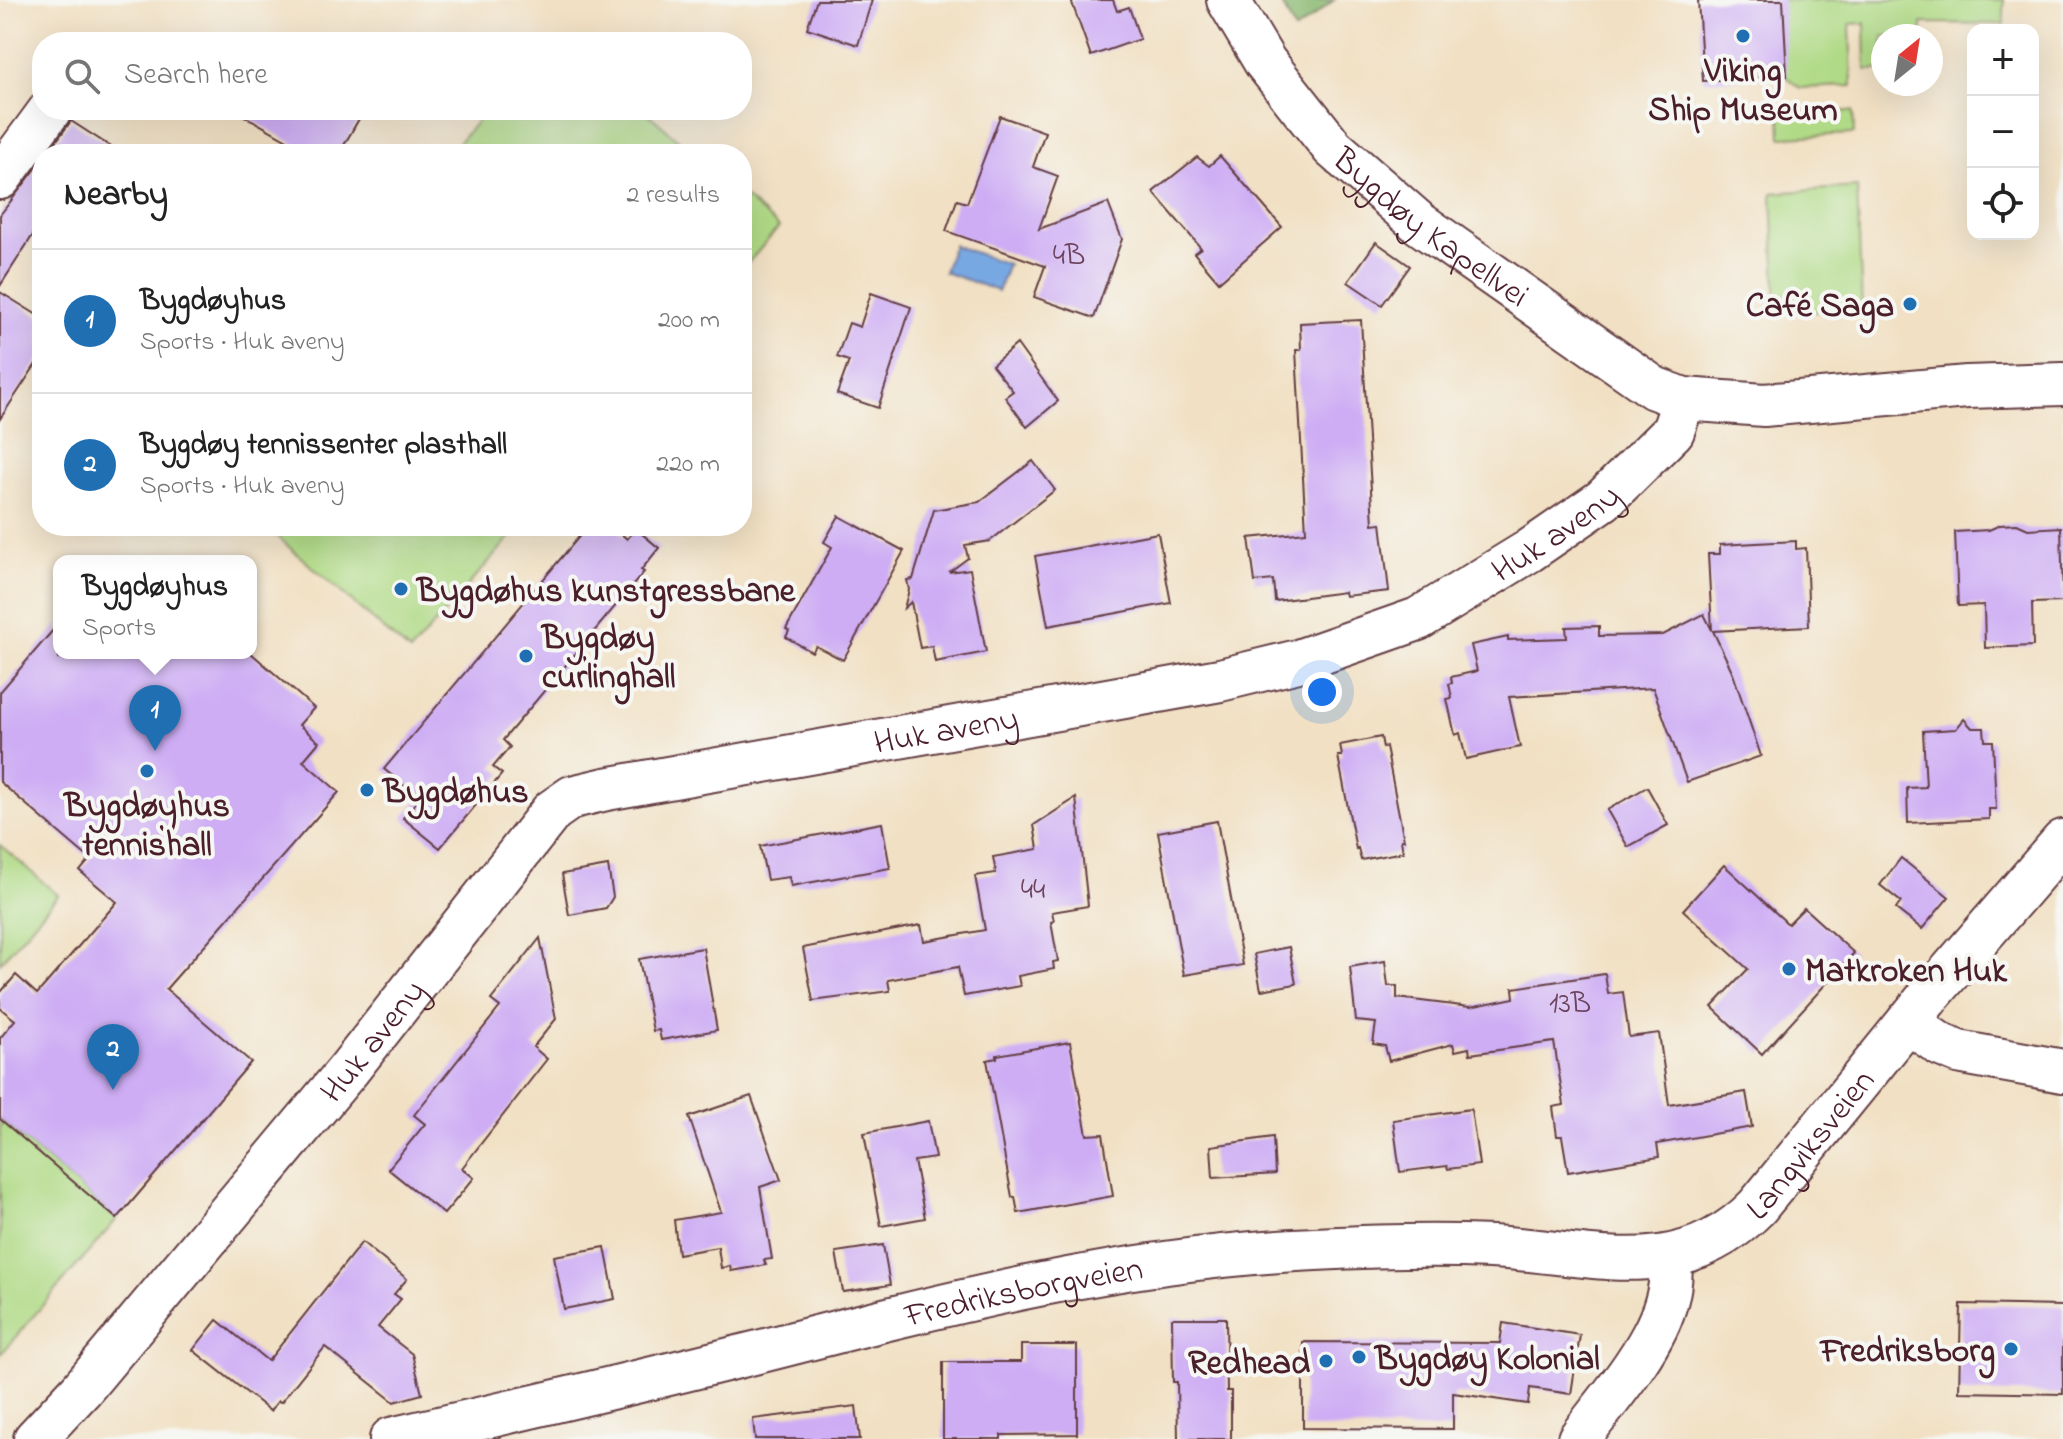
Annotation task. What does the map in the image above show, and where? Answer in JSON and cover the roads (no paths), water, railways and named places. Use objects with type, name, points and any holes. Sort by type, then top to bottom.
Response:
[{"type":"street","name":"Bygdøy Kapellvei","points":[[1228,0],[1265,62],[1333,148],[1419,223],[1654,388],[1684,399]]},
{"type":"street","points":[[0,178],[43,120]]},
{"type":"street","points":[[1684,399],[1764,405],[1967,387],[2063,384]]},
{"type":"street","name":"Huk aveny","points":[[35,1439],[81,1390],[349,1069],[552,811],[572,797],[1220,680],[1298,661],[1418,619],[1529,551],[1603,500],[1673,431],[1684,399]]},
{"type":"street","name":"Langviksveien","points":[[1669,1256],[1718,1240],[1738,1227],[1757,1207],[1908,1022],[2063,841]]},
{"type":"street","points":[[1908,1022],[1941,1045],[1958,1052],[2063,1071]]},
{"type":"street","name":"Fredriksborgveien","points":[[391,1439],[909,1313],[1075,1276],[1312,1249],[1435,1245],[1496,1247],[1616,1259],[1645,1260],[1669,1256]]},
{"type":"street","points":[[1579,1439],[1657,1329],[1671,1286],[1669,1256]]},
{"type":"water","points":[[953,245],[1008,264],[998,291],[944,272]]},
{"type":"place","name":"Viking Ship Museum","points":[[1743,36]]},
{"type":"place","name":"Café Saga","points":[[1910,304]]},
{"type":"place","name":"Bygdøhus kunstgressbane","points":[[401,589]]},
{"type":"place","name":"Bygdøy curlinghall","points":[[526,656]]},
{"type":"place","name":"Bygdøyhus","points":[[155,751]]},
{"type":"place","name":"Bygdøyhus tennishall","points":[[147,771]]},
{"type":"place","name":"Bygdøhus","points":[[367,790]]},
{"type":"place","name":"Matkroken Huk","points":[[1789,969]]},
{"type":"place","name":"Bygdøy tennissenter plasthall","points":[[113,1090]]},
{"type":"place","name":"Fredriksborg","points":[[2011,1349]]},
{"type":"place","name":"Bygdøy Kolonial","points":[[1359,1357]]},
{"type":"place","name":"Redhead","points":[[1326,1361]]}]
